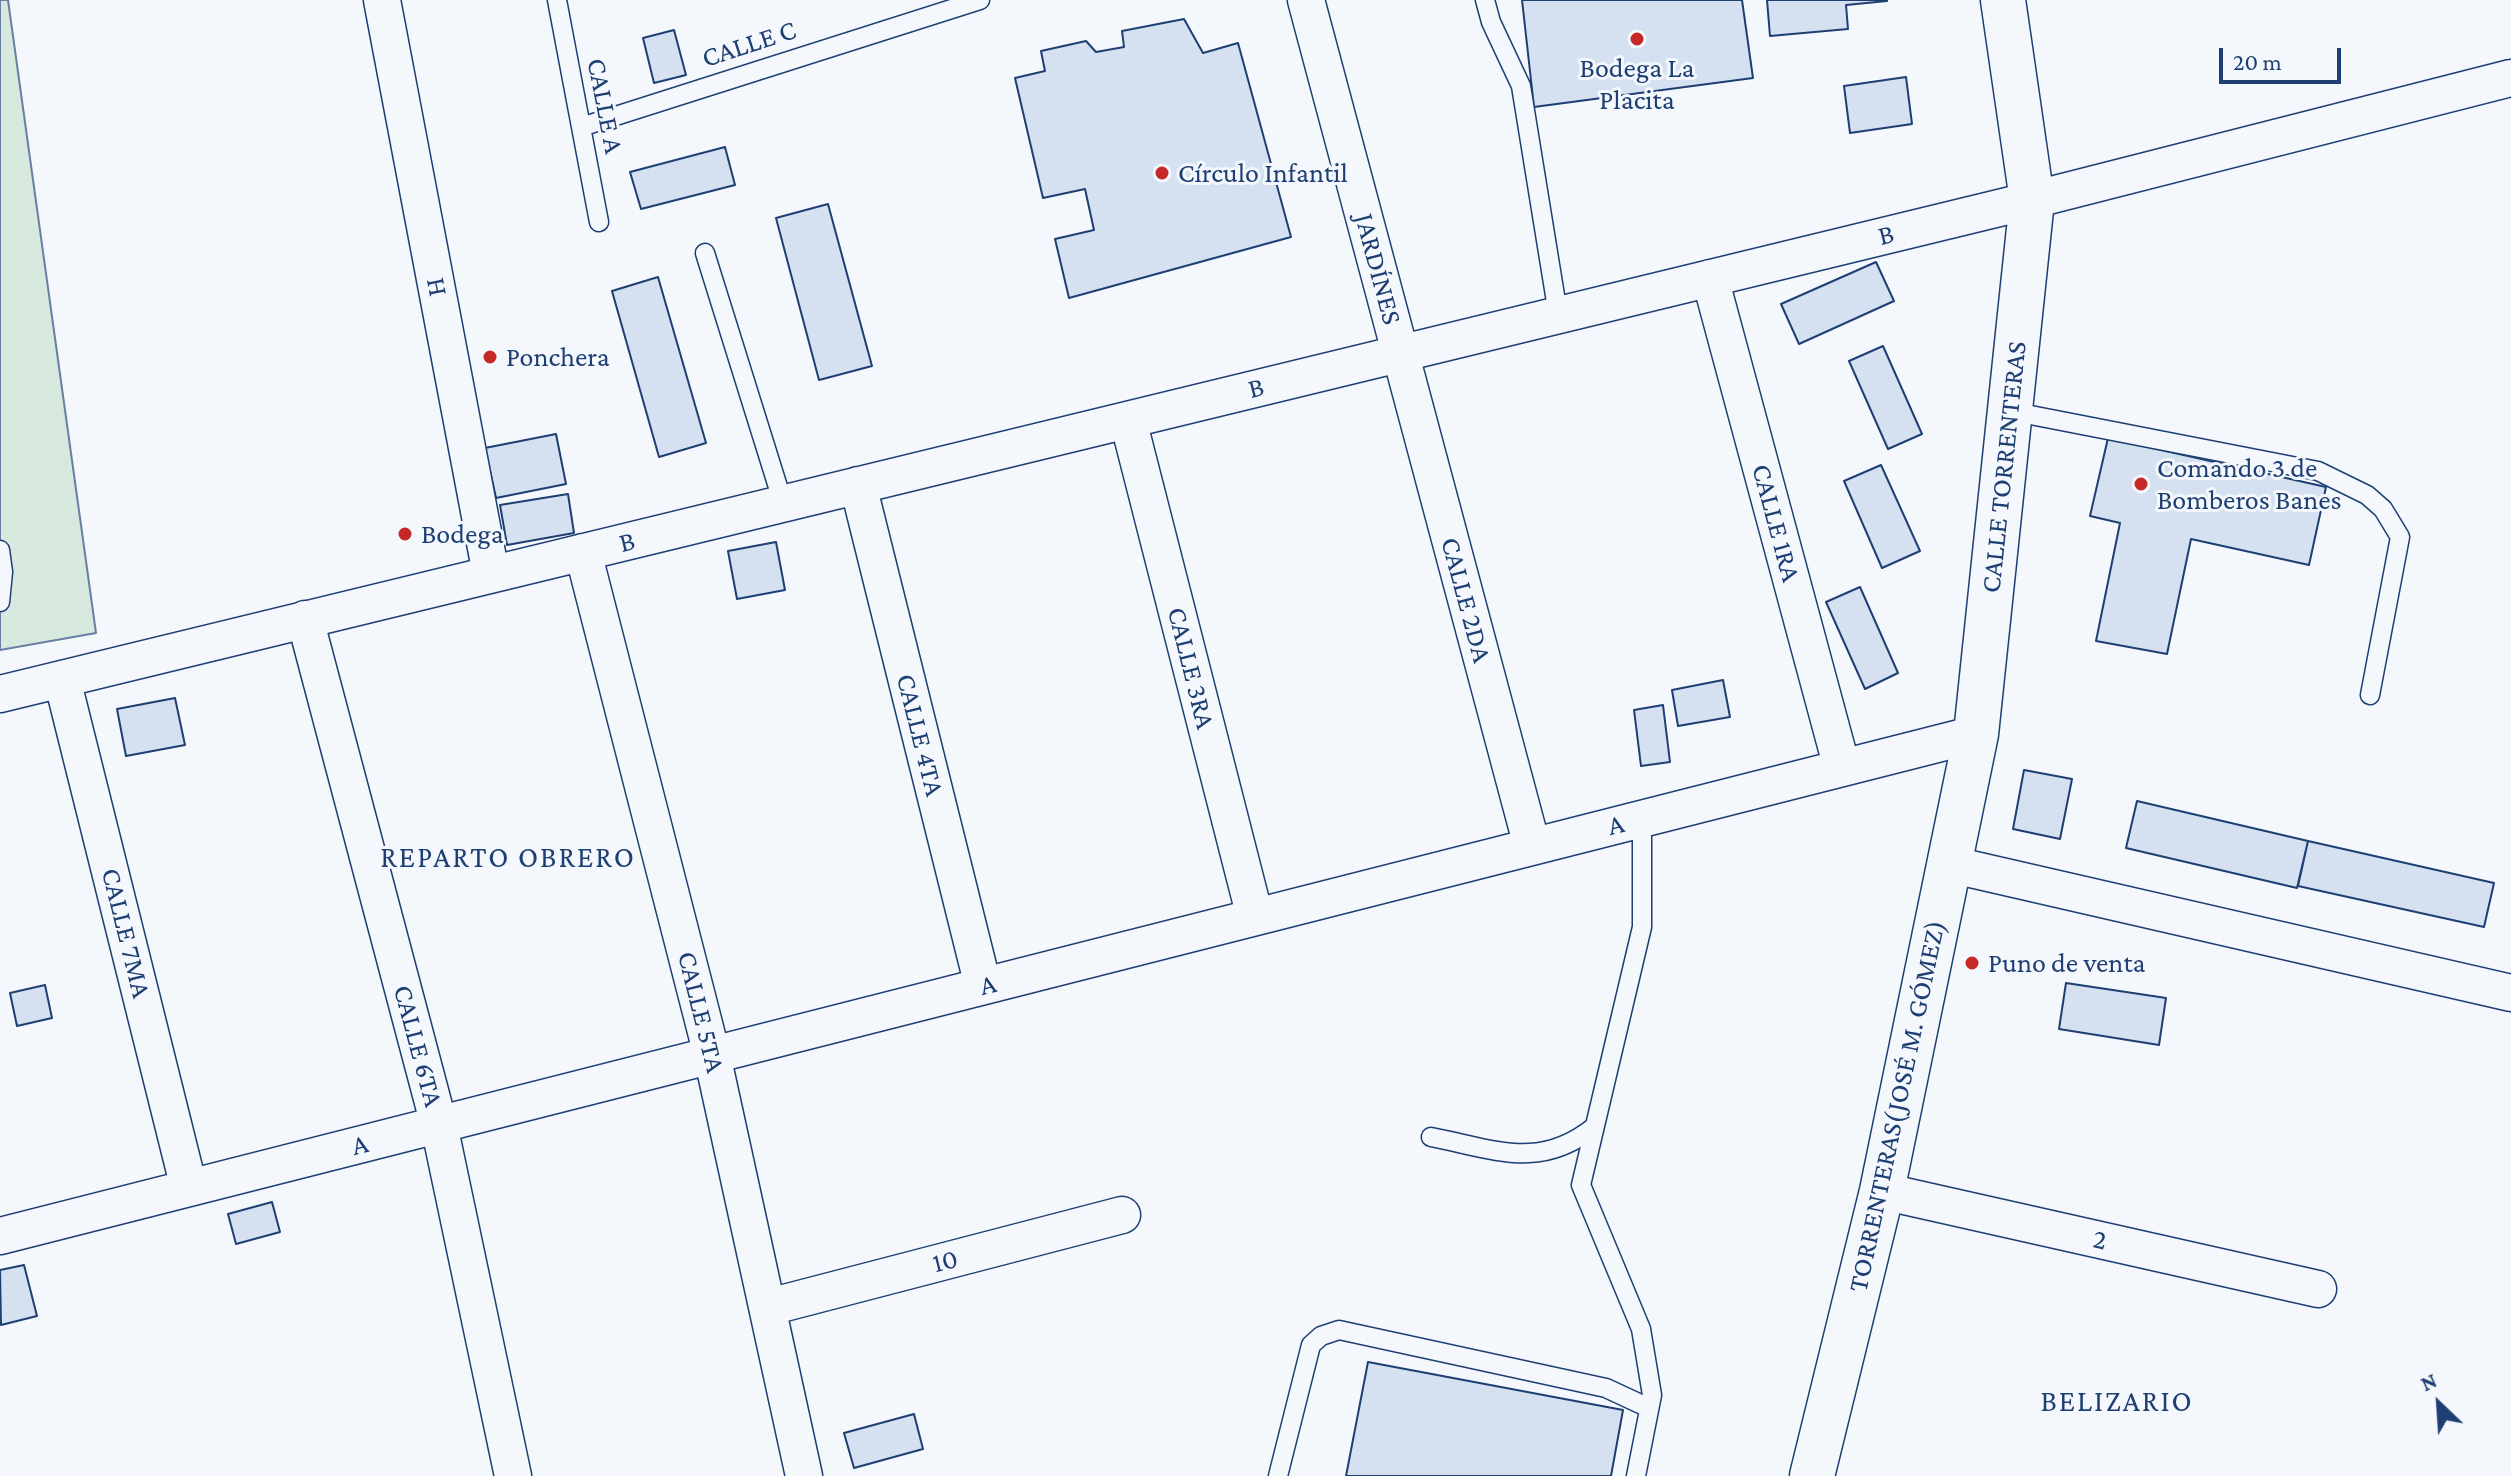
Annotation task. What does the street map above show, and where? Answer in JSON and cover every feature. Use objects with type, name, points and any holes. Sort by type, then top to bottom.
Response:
[{"type":"street","name":"H","points":[[382,0],[491,574]]},
{"type":"street","name":"JARDÍNES","points":[[1306,0],[1400,353]]},
{"type":"street","name":"CALLE TORRENTERAS","points":[[1976,734],[2032,200],[2003,0]]},
{"type":"street","name":"B","points":[[0,694],[2032,200],[2511,78]]},
{"type":"street","name":"CALLE 1RA","points":[[1710,278],[1842,768]]},
{"type":"street","name":"CALLE 2DA","points":[[1400,353],[1532,846]]},
{"type":"street","name":"CALLE 3RA","points":[[1128,420],[1255,917]]},
{"type":"street","name":"CALLE 4TA","points":[[858,485],[983,986]]},
{"type":"street","name":"CALLE 5TA","points":[[583,552],[712,1055],[804,1476]]},
{"type":"street","name":"CALLE 6TA","points":[[305,619],[439,1125],[513,1476]]},
{"type":"street","name":"CALLE 7MA","points":[[62,679],[189,1188]]},
{"type":"street","name":"A","points":[[0,1236],[1976,734]]},
{"type":"street","name":"TORRENTERAS(JOSÉ M. GÓMEZ)","points":[[1812,1476],[1882,1191],[1976,734]]},
{"type":"street","points":[[1949,864],[2511,993]]},
{"type":"street","name":"2","points":[[1882,1191],[2318,1289]]},
{"type":"street","name":"10","points":[[769,1307],[1122,1215]]},
{"type":"lane","name":"CALLE A","points":[[557,0],[599,222]]},
{"type":"lane","name":"CALLE C","points":[[581,127],[980,0]]},
{"type":"lane","points":[[1485,0],[1491,22],[1521,86],[1558,314]]},
{"type":"lane","points":[[705,253],[783,503]]},
{"type":"lane","points":[[2010,411],[2318,471],[2367,495],[2383,509],[2400,537],[2370,695]]},
{"type":"lane","points":[[0,550],[3,572],[0,602]]},
{"type":"lane","points":[[1636,1476],[1652,1395],[1641,1329],[1581,1185],[1642,927],[1642,818]]},
{"type":"lane","points":[[1431,1137],[1521,1154],[1547,1154],[1573,1144],[1594,1127]]},
{"type":"lane","points":[[1278,1476],[1311,1345],[1321,1336],[1339,1330],[1606,1388],[1649,1408]]},
{"type":"shaded area","points":[[0,0],[8,0],[96,633],[0,650]]},
{"type":"building","name":"Bodega La Placita","points":[[1522,0],[1742,0],[1753,78],[1534,107]]},
{"type":"building","points":[[1767,0],[1887,1],[1846,5],[1848,29],[1770,36]]},
{"type":"building","points":[[1184,19],[1203,53],[1238,43],[1291,237],[1069,298],[1055,239],[1094,230],[1085,189],[1043,198],[1015,78],[1045,71],[1041,51],[1086,41],[1096,52],[1124,47],[1122,31]]},
{"type":"building","points":[[674,30],[686,75],[654,83],[643,38]]},
{"type":"building","points":[[1906,77],[1912,124],[1850,133],[1844,86]]},
{"type":"building","points":[[725,147],[735,185],[641,209],[630,172]]},
{"type":"building","points":[[828,204],[872,366],[819,380],[776,218]]},
{"type":"building","points":[[1876,262],[1894,301],[1799,344],[1781,304]]},
{"type":"building","points":[[658,277],[706,443],[659,457],[612,291]]},
{"type":"building","points":[[1883,346],[1922,434],[1888,449],[1849,361]]},
{"type":"building","points":[[556,434],[566,484],[496,498],[485,448]]},
{"type":"building","points":[[2108,438],[2326,487],[2309,565],[2191,539],[2167,654],[2096,641],[2120,523],[2090,516]]},
{"type":"building","points":[[1881,465],[1920,551],[1882,568],[1844,481]]},
{"type":"building","points":[[568,494],[574,533],[507,545],[500,505]]},
{"type":"building","points":[[776,542],[785,590],[737,599],[728,551]]},
{"type":"building","points":[[1860,587],[1898,673],[1865,689],[1826,602]]},
{"type":"building","points":[[1723,680],[1730,717],[1678,726],[1672,690]]},
{"type":"building","points":[[175,698],[185,745],[126,756],[117,709]]},
{"type":"building","points":[[1663,705],[1670,762],[1641,766],[1634,710]]},
{"type":"building","points":[[2024,770],[2072,779],[2060,839],[2013,829]]},
{"type":"building","points":[[2137,801],[2308,841],[2297,888],[2126,848]]},
{"type":"building","points":[[2308,841],[2494,883],[2484,927],[2298,886]]},
{"type":"building","points":[[2066,983],[2166,998],[2159,1045],[2059,1029]]},
{"type":"building","points":[[45,985],[52,1018],[17,1026],[10,993]]},
{"type":"building","points":[[272,1202],[280,1232],[236,1244],[228,1214]]},
{"type":"building","points":[[24,1265],[37,1316],[1,1325],[0,1270]]},
{"type":"building","points":[[1368,1362],[1623,1410],[1611,1476],[1346,1476]]},
{"type":"building","points":[[914,1414],[923,1449],[854,1468],[844,1433]]},
{"type":"place","name":"Bodega La Placita","points":[[1637,39]]},
{"type":"place","name":"Círculo Infantil","points":[[1162,173]]},
{"type":"place","name":"Ponchera","points":[[490,357]]},
{"type":"place","name":"Comando 3 de Bomberos Banes","points":[[2141,484]]},
{"type":"place","name":"Bodega","points":[[405,534]]},
{"type":"place","name":"Puno de venta","points":[[1972,963]]},
{"type":"district","name":"REPARTO OBRERO","points":[[508,858]]},
{"type":"district","name":"BELIZARIO","points":[[2117,1402]]}]
